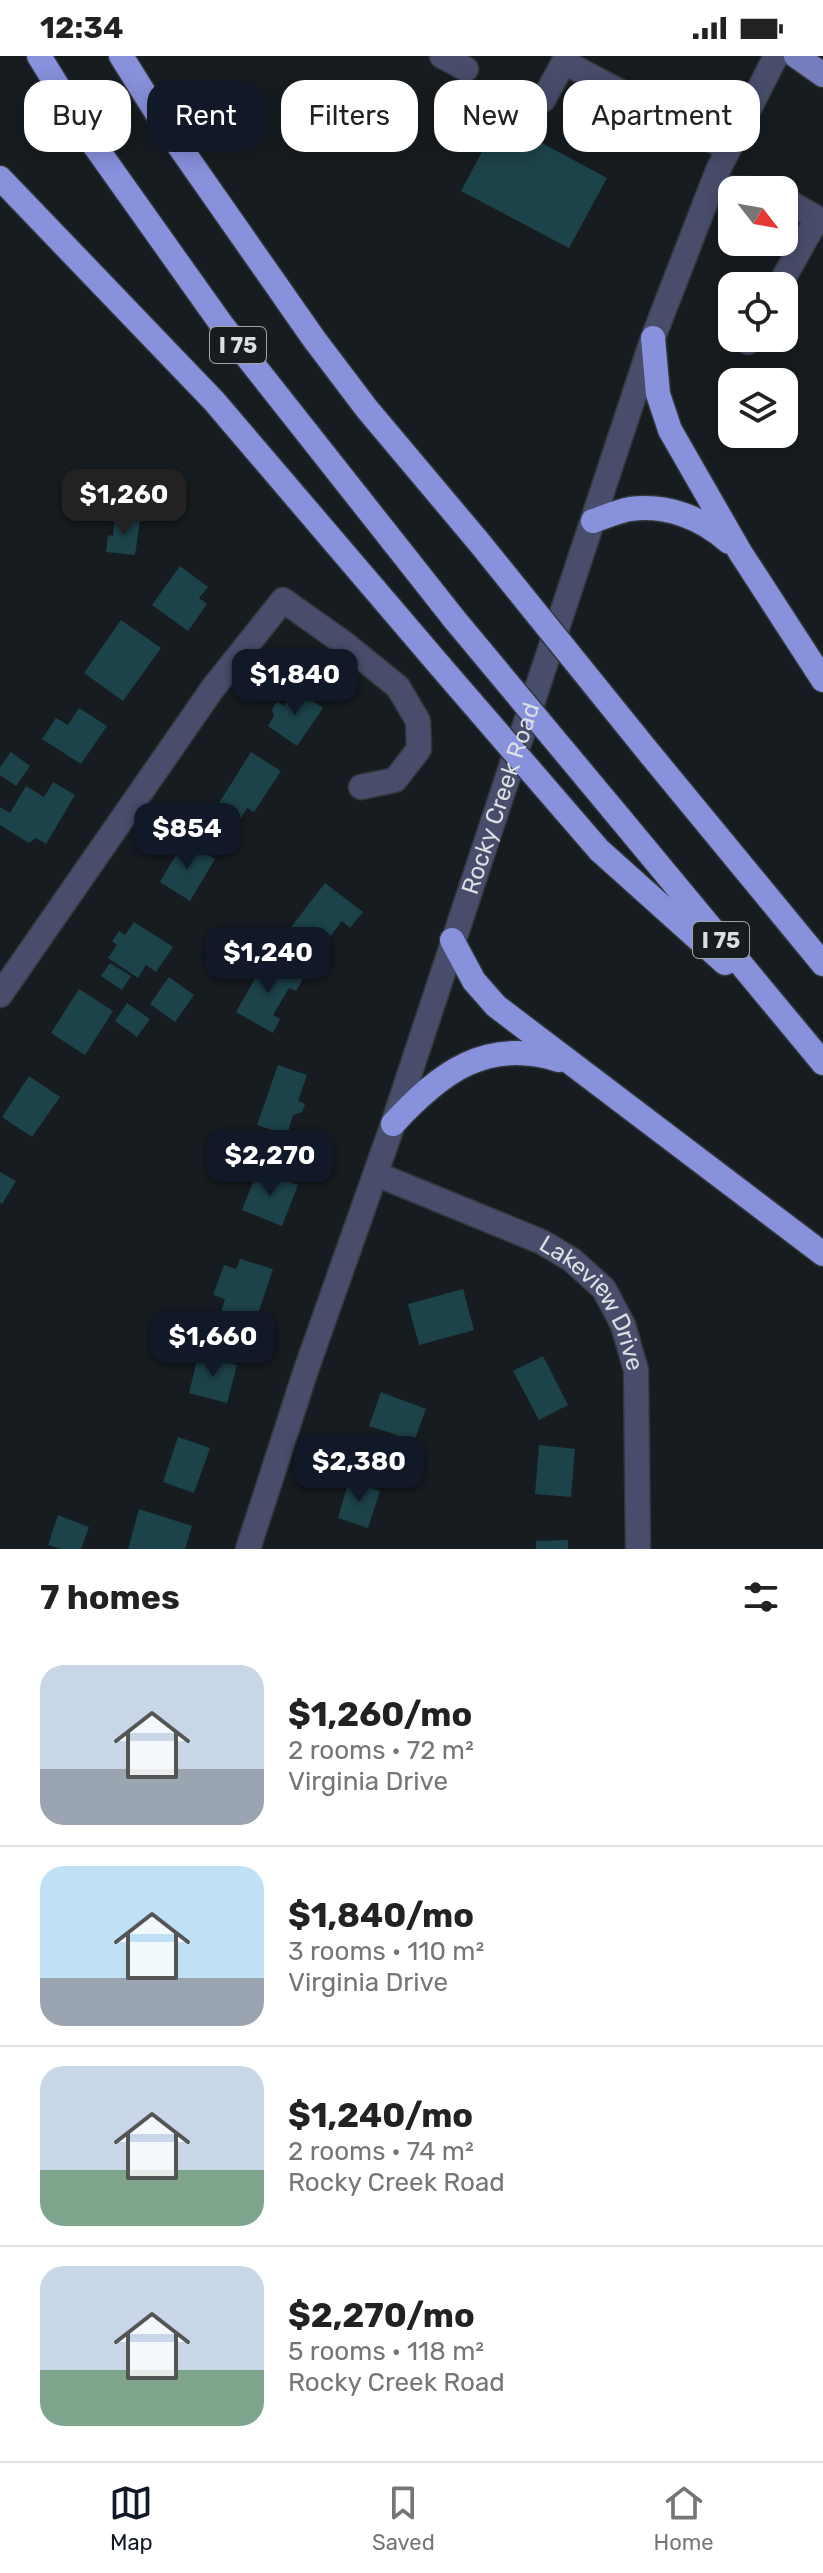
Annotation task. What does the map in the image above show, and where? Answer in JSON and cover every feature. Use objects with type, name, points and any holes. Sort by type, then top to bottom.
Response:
[{"type":"highway","name":"I 75","points":[[39,56],[92,142],[222,325],[455,620],[823,1063]]},
{"type":"highway","name":"I 75","points":[[121,56],[163,123],[314,339],[367,409],[823,964]]},
{"type":"highway","points":[[0,178],[214,401],[599,850],[685,930],[776,1006]]},
{"type":"highway","points":[[653,338],[658,394],[670,430],[740,552],[823,680]]},
{"type":"highway","points":[[593,521],[629,509],[660,509],[689,516],[713,527],[740,552]]},
{"type":"highway","points":[[452,940],[474,981],[496,1006],[823,1254]]},
{"type":"highway","points":[[393,1124],[441,1077],[466,1063],[517,1052],[541,1054],[569,1063]]},
{"type":"main road","points":[[796,56],[823,75]]},
{"type":"street","points":[[442,56],[466,69]]},
{"type":"street","name":"Rocky Creek Road","points":[[760,87],[776,56]]},
{"type":"street","points":[[547,93],[566,59],[604,80]]},
{"type":"street","name":"Rocky Creek Road","points":[[248,1549],[306,1370],[393,1124],[653,338],[727,152]]},
{"type":"street","points":[[711,188],[718,188]]},
{"type":"street","points":[[788,272],[820,221],[798,208]]},
{"type":"street","points":[[0,995],[213,688],[283,600],[398,687],[418,721],[419,749],[395,780],[361,787]]},
{"type":"street","name":"Lakeview Drive","points":[[376,1174],[542,1242],[572,1260],[604,1289],[623,1325],[636,1370],[638,1549]]},
{"type":"building","points":[[547,146],[607,178],[569,248],[461,191],[482,152],[547,152]]},
{"type":"building","points":[[115,518],[140,521],[135,555],[106,552],[108,535],[113,536]]},
{"type":"building","points":[[180,566],[208,587],[199,598],[207,604],[188,631],[152,605]]},
{"type":"building","points":[[121,620],[161,648],[123,701],[84,673]]},
{"type":"building","points":[[295,689],[323,708],[297,746],[268,726],[277,702],[284,706]]},
{"type":"building","points":[[79,708],[107,726],[81,764],[42,739],[56,718],[68,725]]},
{"type":"building","points":[[11,752],[30,766],[16,786],[0,775],[0,767]]},
{"type":"building","points":[[251,752],[281,771],[254,812],[247,808],[236,826],[214,811]]},
{"type":"building","points":[[53,782],[75,795],[46,844],[36,838],[29,843],[0,825],[0,807],[10,813],[26,786],[44,797]]},
{"type":"building","points":[[184,841],[215,859],[190,901],[160,882]]},
{"type":"building","points":[[325,883],[363,912],[350,928],[342,921],[323,946],[328,949],[322,957],[288,931]]},
{"type":"building","points":[[134,922],[173,947],[156,972],[146,965],[138,978],[108,958],[117,945],[112,941],[119,931],[125,935]]},
{"type":"building","points":[[266,959],[303,979],[296,991],[289,988],[273,1015],[280,1019],[273,1033],[236,1012]]},
{"type":"building","points":[[110,963],[131,976],[122,990],[101,976]]},
{"type":"building","points":[[169,977],[194,995],[175,1022],[150,1004]]},
{"type":"building","points":[[79,989],[113,1011],[85,1055],[51,1033]]},
{"type":"building","points":[[127,1003],[150,1019],[137,1037],[115,1021]]},
{"type":"building","points":[[278,1065],[307,1075],[298,1101],[305,1104],[302,1112],[293,1115],[287,1135],[257,1125]]},
{"type":"building","points":[[29,1076],[60,1097],[32,1137],[2,1117]]},
{"type":"building","points":[[258,1169],[298,1185],[282,1226],[242,1210]]},
{"type":"building","points":[[0,1172],[16,1181],[2,1204],[0,1203]]},
{"type":"building","points":[[240,1259],[273,1269],[255,1323],[221,1312],[225,1299],[213,1295],[224,1265],[236,1269]]},
{"type":"building","points":[[463,1289],[474,1330],[419,1345],[408,1304]]},
{"type":"building","points":[[198,1356],[237,1365],[227,1403],[189,1393]]},
{"type":"building","points":[[543,1356],[568,1405],[539,1420],[513,1371]]},
{"type":"building","points":[[381,1392],[426,1409],[410,1452],[416,1454],[411,1468],[388,1460],[397,1435],[369,1426]]},
{"type":"building","points":[[178,1437],[210,1448],[194,1493],[163,1482]]},
{"type":"building","points":[[539,1445],[575,1449],[571,1497],[535,1494]]},
{"type":"building","points":[[349,1480],[380,1491],[368,1528],[338,1518]]},
{"type":"building","points":[[139,1509],[192,1526],[185,1549],[128,1549]]},
{"type":"building","points":[[58,1515],[89,1527],[81,1549],[61,1549],[48,1545]]},
{"type":"building","points":[[568,1540],[568,1549],[536,1549],[536,1541]]}]
